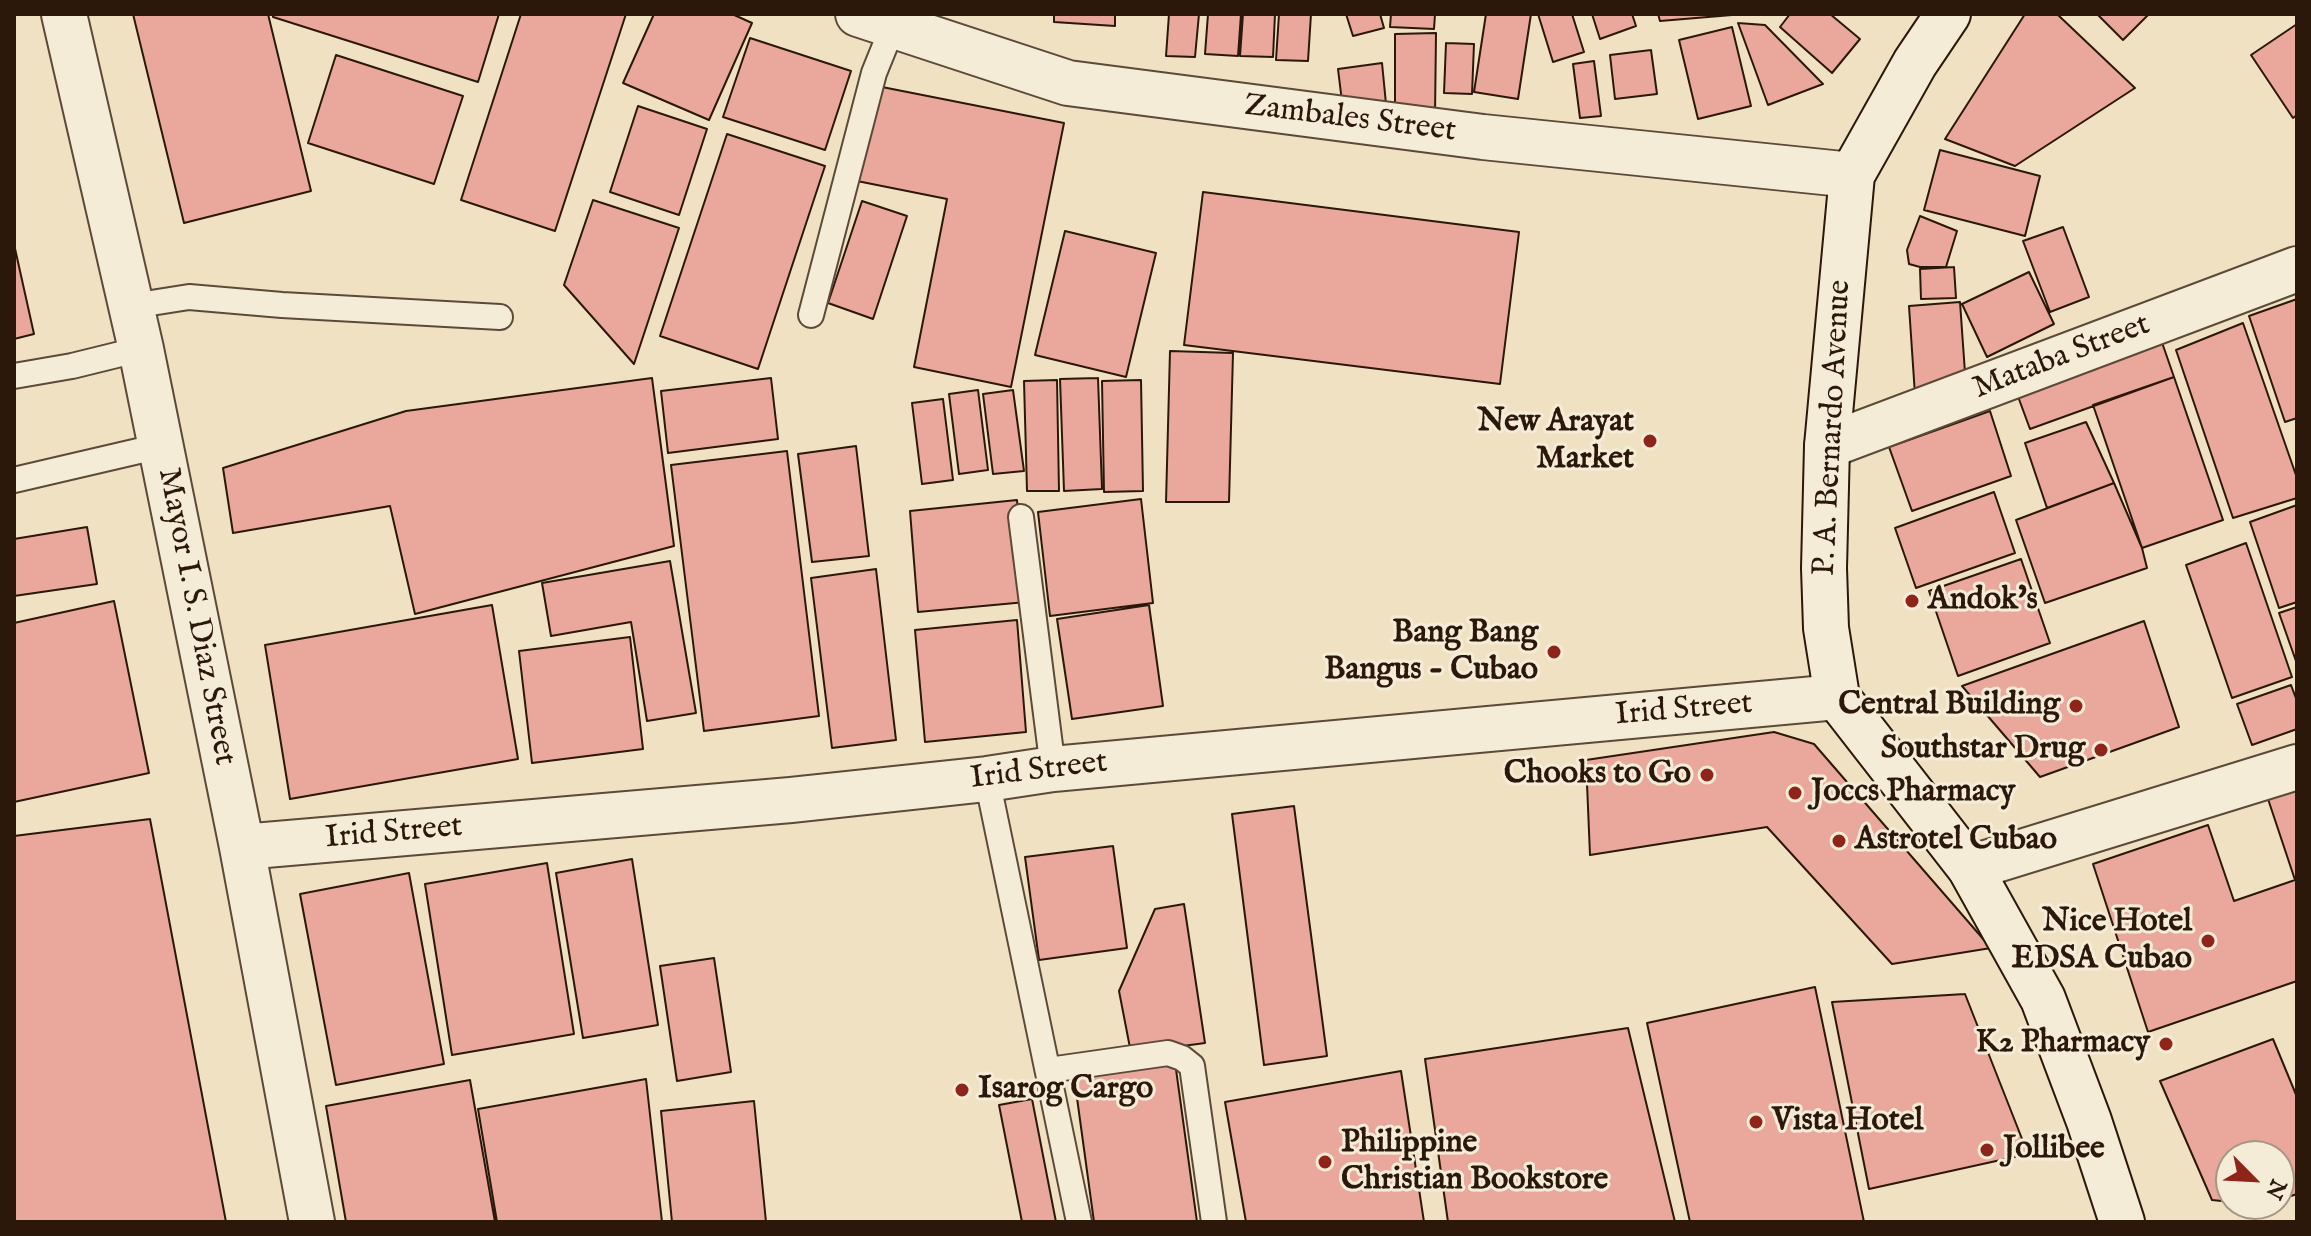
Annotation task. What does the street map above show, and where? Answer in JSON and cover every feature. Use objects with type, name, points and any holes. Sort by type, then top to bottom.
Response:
[{"type":"street","name":"Mayor I. S. Diaz Street","points":[[64,14],[141,349],[242,847],[312,1222]]},
{"type":"street","name":"P. A. Bernardo Avenue","points":[[1948,14],[1915,63],[1852,175],[1827,446],[1826,628],[1837,697],[1970,868],[2043,999],[2089,1121],[2122,1222]]},
{"type":"street","name":"Zambales Street","points":[[876,20],[1068,83],[1483,137],[1852,175]]},
{"type":"street","name":"Mataba Street","points":[[1827,446],[2297,269]]},
{"type":"street","name":"Irid Street","points":[[242,847],[791,800],[1053,769],[1837,697]]},
{"type":"street","points":[[1970,868],[2297,767]]},
{"type":"lane","points":[[811,315],[874,73],[876,20]]},
{"type":"lane","points":[[132,306],[189,297],[500,317]]},
{"type":"lane","points":[[14,376],[141,349]]},
{"type":"lane","points":[[14,480],[160,446]]},
{"type":"lane","points":[[1021,517],[1053,769]]},
{"type":"lane","points":[[987,779],[1079,1222]]},
{"type":"lane","points":[[1049,1070],[1168,1053],[1192,1066],[1214,1222]]},
{"type":"building","points":[[133,14],[268,14],[311,191],[184,223]]},
{"type":"building","points":[[273,14],[499,14],[478,82],[273,17]]},
{"type":"building","points":[[521,14],[626,14],[555,231],[461,200]]},
{"type":"building","points":[[654,14],[732,14],[752,23],[709,120],[623,83]]},
{"type":"building","points":[[1054,14],[1115,14],[1115,26],[1054,22]]},
{"type":"building","points":[[1169,14],[1199,14],[1195,57],[1166,56]]},
{"type":"building","points":[[1208,14],[1241,14],[1238,56],[1205,54]]},
{"type":"building","points":[[1243,14],[1275,14],[1273,57],[1240,56]]},
{"type":"building","points":[[1279,14],[1311,14],[1308,61],[1276,60]]},
{"type":"building","points":[[1346,14],[1380,14],[1384,28],[1353,36]]},
{"type":"building","points":[[1391,14],[1435,14],[1434,29],[1390,27]]},
{"type":"building","points":[[1486,14],[1531,14],[1518,99],[1474,92]]},
{"type":"building","points":[[1538,14],[1572,14],[1584,52],[1553,62]]},
{"type":"building","points":[[1592,14],[1632,14],[1636,26],[1600,39]]},
{"type":"building","points":[[1658,14],[1731,14],[1732,15],[1660,21]]},
{"type":"building","points":[[1790,14],[1830,14],[1860,39],[1832,73],[1780,27]]},
{"type":"building","points":[[2025,14],[2057,14],[2135,88],[2015,166],[1945,139]]},
{"type":"building","points":[[2097,14],[2149,14],[2123,40]]},
{"type":"building","points":[[1738,23],[1765,25],[1823,84],[1768,105]]},
{"type":"building","points":[[2297,24],[2297,115],[2293,118],[2251,55]]},
{"type":"building","points":[[1732,27],[1751,106],[1698,119],[1679,40]]},
{"type":"building","points":[[1436,33],[1435,115],[1395,115],[1395,34]]},
{"type":"building","points":[[750,38],[851,71],[825,150],[723,117]]},
{"type":"building","points":[[1446,43],[1474,44],[1472,94],[1444,93]]},
{"type":"building","points":[[1651,50],[1657,94],[1615,99],[1610,55]]},
{"type":"building","points":[[336,55],[463,96],[434,184],[308,143]]},
{"type":"building","points":[[1594,61],[1601,116],[1580,118],[1573,64]]},
{"type":"building","points":[[1382,63],[1386,104],[1343,110],[1338,69]]},
{"type":"building","points":[[877,86],[1064,123],[1011,387],[914,367],[947,199],[857,181]]},
{"type":"building","points":[[638,106],[707,129],[679,215],[610,192]]},
{"type":"building","points":[[727,134],[825,166],[758,369],[660,336]]},
{"type":"building","points":[[1940,150],[2040,176],[2025,236],[1924,210]]},
{"type":"building","points":[[1203,192],[1519,232],[1500,384],[1184,345]]},
{"type":"building","points":[[593,200],[679,228],[634,364],[564,285]]},
{"type":"building","points":[[862,201],[907,216],[873,319],[828,303]]},
{"type":"building","points":[[1920,216],[1957,231],[1946,267],[1909,264],[1907,250]]},
{"type":"building","points":[[2063,227],[2089,297],[2050,312],[2023,241]]},
{"type":"building","points":[[1065,231],[1156,253],[1126,377],[1035,355]]},
{"type":"building","points":[[14,244],[34,334],[14,339]]},
{"type":"building","points":[[1954,267],[1956,298],[1921,299],[1920,269]]},
{"type":"building","points":[[2029,272],[2054,324],[1987,357],[1962,304]]},
{"type":"building","points":[[2297,299],[2297,418],[2285,422],[2249,316]]},
{"type":"building","points":[[1960,302],[1965,373],[1915,395],[1909,306]]},
{"type":"building","points":[[2243,323],[2297,478],[2297,498],[2233,518],[2176,350]]},
{"type":"building","points":[[2158,331],[2174,377],[2030,429],[2013,383]]},
{"type":"building","points":[[1170,351],[1233,353],[1229,502],[1166,502]]},
{"type":"building","points":[[2174,377],[2223,520],[2142,548],[2093,405]]},
{"type":"building","points":[[652,378],[674,546],[415,614],[390,506],[233,533],[223,468],[406,411]]},
{"type":"building","points":[[771,378],[778,439],[668,453],[661,391]]},
{"type":"building","points":[[1098,378],[1102,489],[1064,491],[1060,379]]},
{"type":"building","points":[[1057,380],[1059,491],[1027,491],[1024,381]]},
{"type":"building","points":[[1141,380],[1143,491],[1104,492],[1102,381]]},
{"type":"building","points":[[978,390],[988,470],[959,474],[949,394]]},
{"type":"building","points":[[1013,390],[1024,471],[993,474],[983,394]]},
{"type":"building","points":[[943,399],[953,480],[922,484],[912,403]]},
{"type":"building","points":[[1990,411],[2011,476],[1912,511],[1889,447]]},
{"type":"building","points":[[2086,422],[2114,483],[2047,508],[2025,443]]},
{"type":"building","points":[[856,446],[869,556],[812,562],[798,454]]},
{"type":"building","points":[[787,451],[819,716],[704,731],[671,465]]},
{"type":"building","points":[[2114,483],[2142,548],[2147,568],[2045,603],[2016,520]]},
{"type":"building","points":[[1994,492],[2015,553],[1916,588],[1895,528]]},
{"type":"building","points":[[1141,499],[1153,603],[1050,616],[1038,512]]},
{"type":"building","points":[[1017,500],[1026,602],[918,612],[910,511]]},
{"type":"building","points":[[2297,505],[2297,602],[2279,608],[2250,522]]},
{"type":"building","points":[[87,527],[97,584],[14,596],[14,539]]},
{"type":"building","points":[[2246,543],[2292,677],[2232,698],[2186,565]]},
{"type":"building","points":[[2021,559],[2050,643],[1958,676],[1929,591]]},
{"type":"building","points":[[670,561],[696,713],[647,721],[631,622],[551,636],[542,583]]},
{"type":"building","points":[[876,569],[896,740],[832,748],[811,578]]},
{"type":"building","points":[[114,601],[149,773],[14,802],[14,623]]},
{"type":"building","points":[[492,605],[518,759],[290,799],[265,645]]},
{"type":"building","points":[[1149,605],[1163,706],[1072,719],[1057,619]]},
{"type":"building","points":[[2297,607],[2297,664],[2279,613]]},
{"type":"building","points":[[1017,620],[1026,732],[925,742],[915,630]]},
{"type":"building","name":"Central Building","points":[[2144,621],[2179,727],[2040,777],[1962,686]]},
{"type":"building","points":[[630,637],[643,749],[532,763],[519,651]]},
{"type":"building","points":[[2291,685],[2297,701],[2297,729],[2252,745],[2237,704]]},
{"type":"building","name":"Astrotel Cubao","points":[[1774,732],[1814,744],[1991,948],[1892,964],[1767,827],[1590,855],[1586,760]]},
{"type":"building","name":"Nice Hotel EDSA Cubao","points":[[2297,783],[2297,981],[2148,1032],[2093,864],[2208,825],[2234,901],[2295,880],[2266,793]]},
{"type":"building","points":[[1294,806],[1327,1056],[1264,1065],[1232,814]]},
{"type":"building","points":[[150,819],[226,1222],[14,1222],[14,836]]},
{"type":"building","points":[[1113,846],[1127,948],[1039,960],[1025,857]]},
{"type":"building","points":[[632,859],[658,1025],[583,1038],[556,873]]},
{"type":"building","points":[[547,863],[574,1034],[452,1055],[425,884]]},
{"type":"building","points":[[409,873],[444,1064],[336,1085],[300,894]]},
{"type":"building","points":[[1184,904],[1205,1043],[1131,1053],[1119,991],[1155,909]]},
{"type":"building","points":[[714,958],[731,1072],[677,1081],[660,966]]},
{"type":"building","name":"Vista Hotel","points":[[1815,987],[1864,1222],[1690,1222],[1647,1023]]},
{"type":"building","points":[[1965,994],[2028,1154],[1869,1189],[1832,1002]]},
{"type":"building","points":[[1628,1028],[1675,1222],[1448,1222],[1425,1059]]},
{"type":"building","points":[[2273,1039],[2297,1097],[2297,1194],[2295,1140],[2215,1140],[2215,1200],[2212,1200],[2160,1081]]},
{"type":"building","points":[[1175,1062],[1197,1222],[1094,1222],[1074,1076]]},
{"type":"building","name":"Philippine Christian Bookstore","points":[[1401,1071],[1424,1222],[1246,1222],[1225,1102]]},
{"type":"building","points":[[646,1079],[662,1222],[497,1222],[478,1109]]},
{"type":"building","points":[[470,1080],[495,1222],[346,1222],[326,1106]]},
{"type":"building","points":[[1032,1099],[1056,1222],[1022,1222],[999,1105]]},
{"type":"building","points":[[754,1101],[766,1222],[672,1222],[661,1111]]},
{"type":"place","name":"New Arayat Market","points":[[1650,441]]},
{"type":"place","name":"Andok's","points":[[1912,601]]},
{"type":"place","name":"Bang Bang Bangus - Cubao","points":[[1554,652]]},
{"type":"place","name":"Central Building","points":[[2076,706]]},
{"type":"place","name":"Southstar Drug","points":[[2101,750]]},
{"type":"place","name":"Chooks to Go","points":[[1707,775]]},
{"type":"place","name":"Joccs Pharmacy","points":[[1795,793]]},
{"type":"place","name":"Astrotel Cubao","points":[[1839,841]]},
{"type":"place","name":"Nice Hotel EDSA Cubao","points":[[2208,941]]},
{"type":"place","name":"K2 Pharmacy","points":[[2166,1044]]},
{"type":"place","name":"Isarog Cargo","points":[[962,1090]]},
{"type":"place","name":"Vista Hotel","points":[[1756,1122]]},
{"type":"place","name":"Jollibee","points":[[1987,1150]]},
{"type":"place","name":"Philippine Christian Bookstore","points":[[1325,1162]]}]
